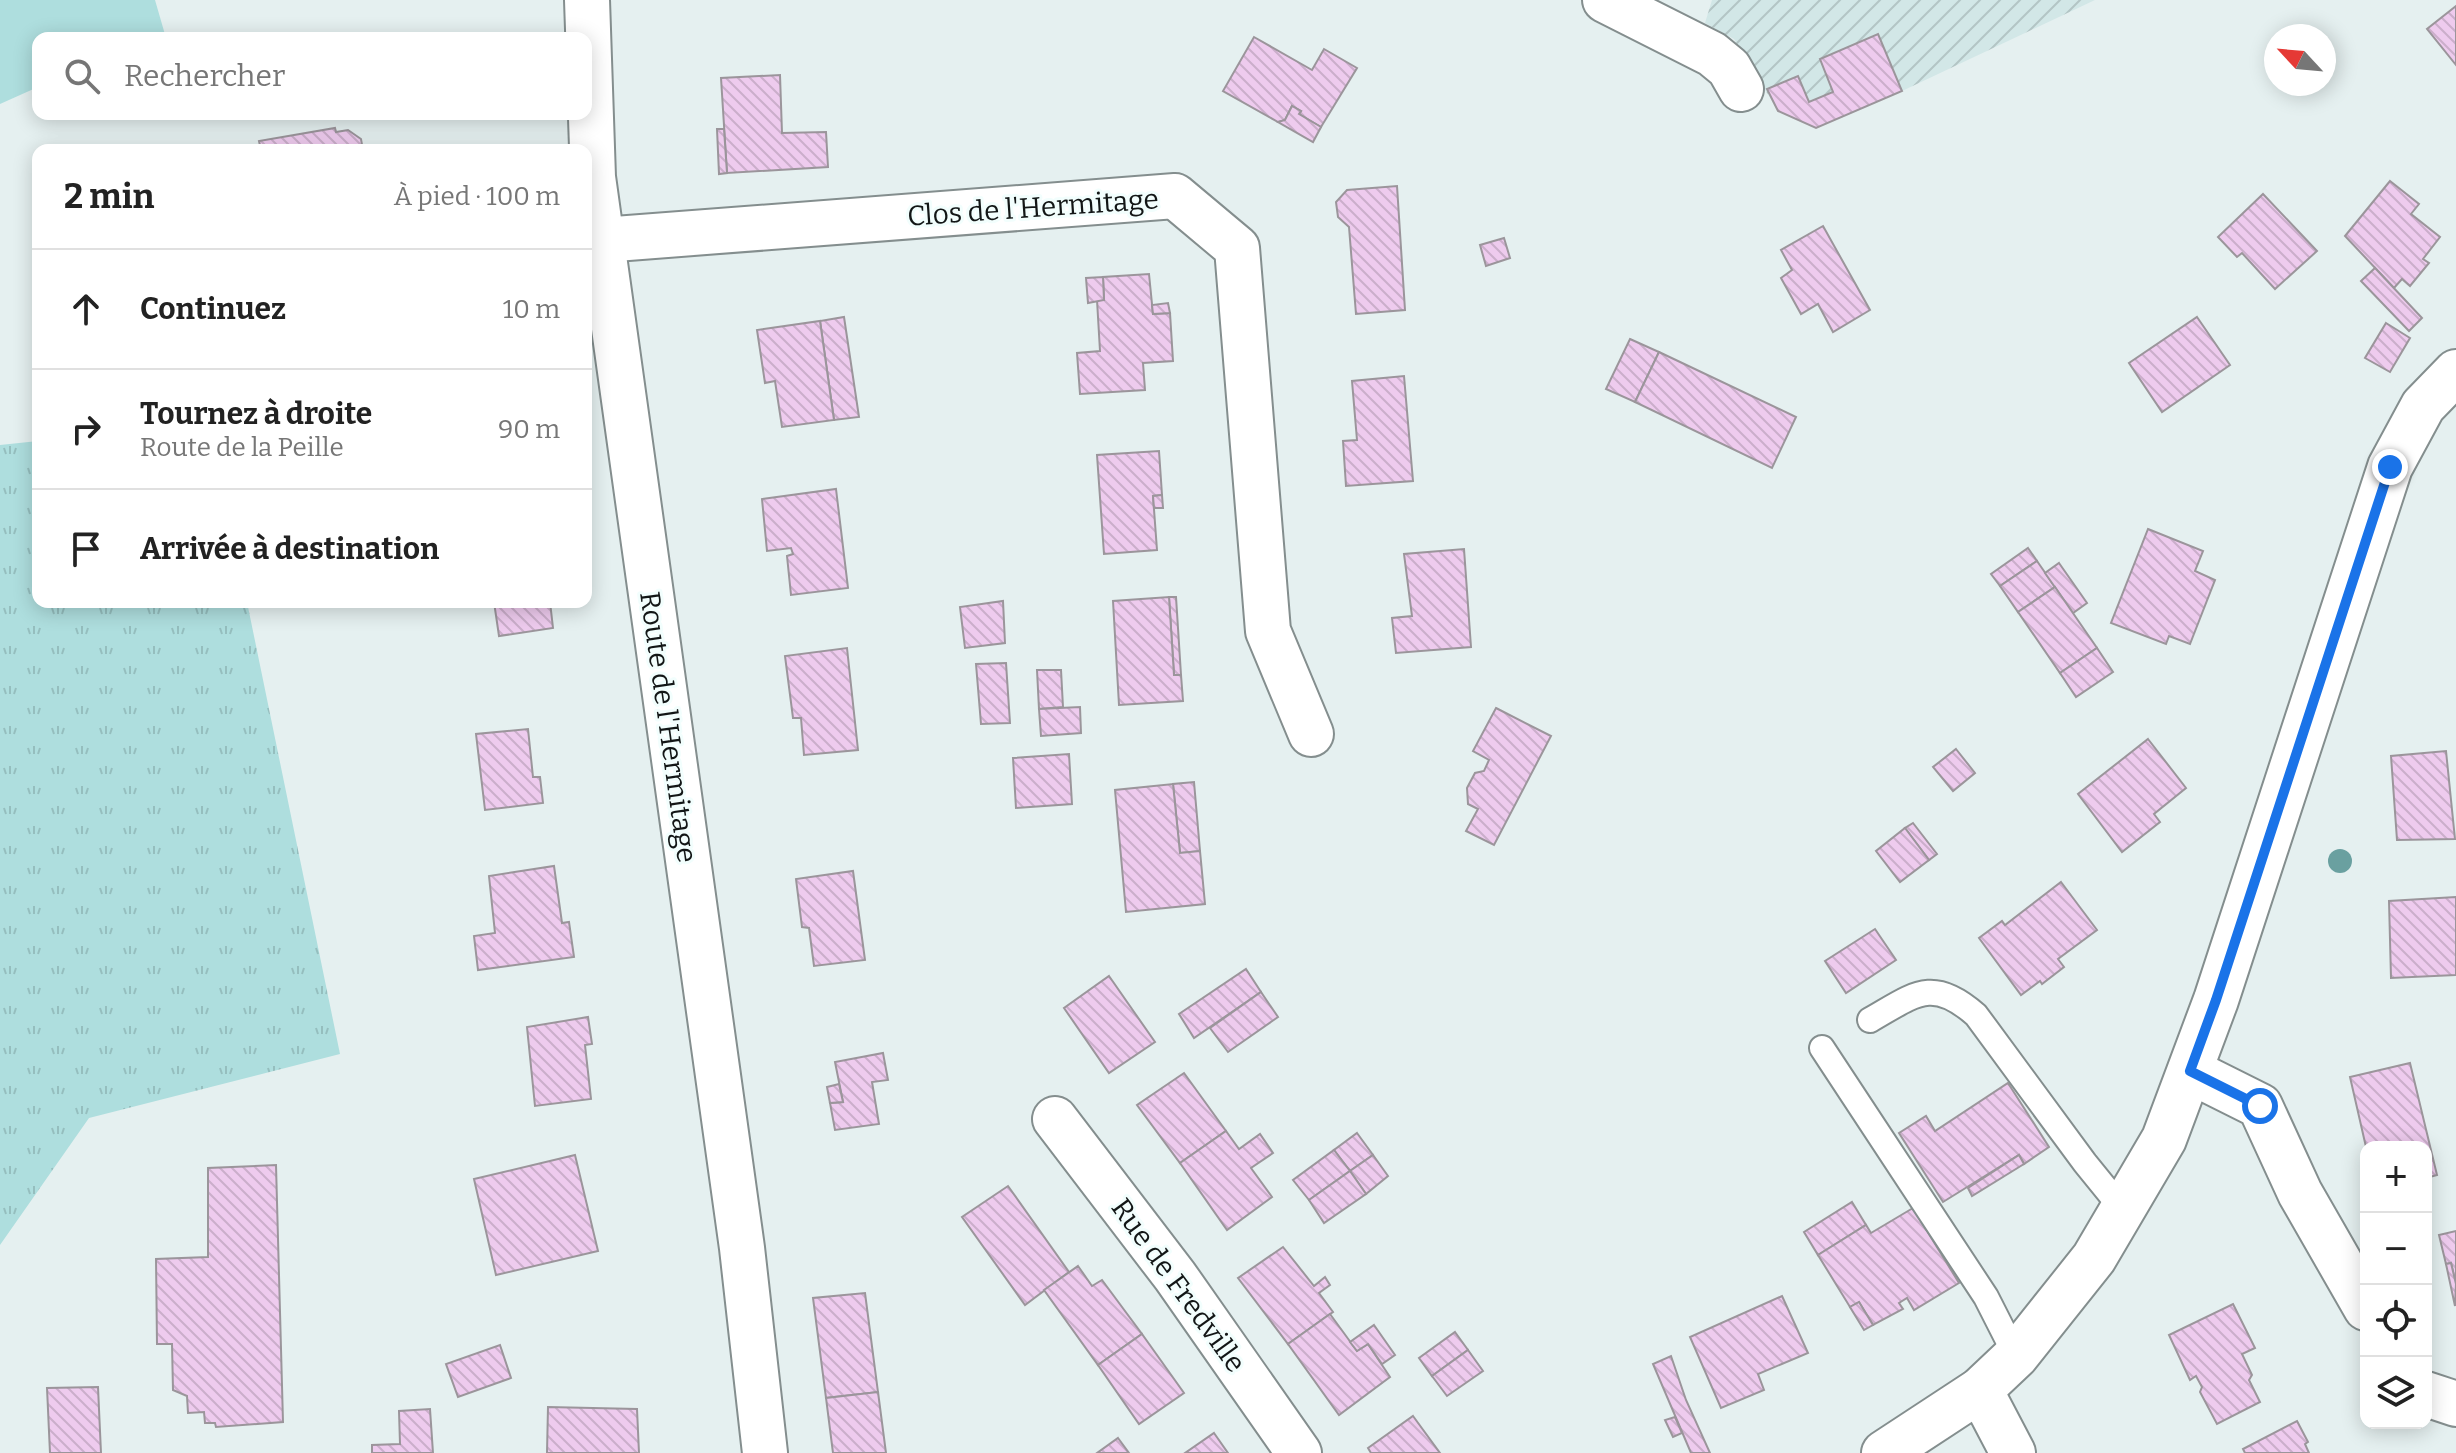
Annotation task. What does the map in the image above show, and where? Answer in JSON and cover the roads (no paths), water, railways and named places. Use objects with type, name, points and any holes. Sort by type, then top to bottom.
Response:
[{"type":"street","name":"Route de l'Hermitage","points":[[586,32],[587,0]]},
{"type":"street","points":[[1605,0],[1712,54],[1729,68],[1741,89]]},
{"type":"street","name":"Route de l'Hermitage","points":[[590,120],[591,144]]},
{"type":"street","name":"Route de l'Hermitage","points":[[592,157],[742,1248],[765,1453]]},
{"type":"street","name":"Clos de l'Hermitage","points":[[602,240],[1175,196],[1237,248],[1268,631],[1311,734]]},
{"type":"street","points":[[1884,1453],[1980,1390],[2016,1356],[2094,1258],[2164,1139],[2216,1000],[2390,467],[2423,406],[2456,372]]},
{"type":"street","points":[[2190,1071],[2260,1106],[2300,1193],[2360,1298]]},
{"type":"street","name":"Rue de Fredville","points":[[1055,1119],[1175,1276],[1299,1453]]},
{"type":"street","points":[[1980,1390],[2013,1453]]},
{"type":"street","points":[[2432,1396],[2456,1404]]},
{"type":"lane","points":[[1870,1020],[1917,994],[1942,992],[1959,1000],[1976,1015],[2124,1211]]},
{"type":"lane","points":[[1822,1048],[1986,1297],[2016,1356]]}]
